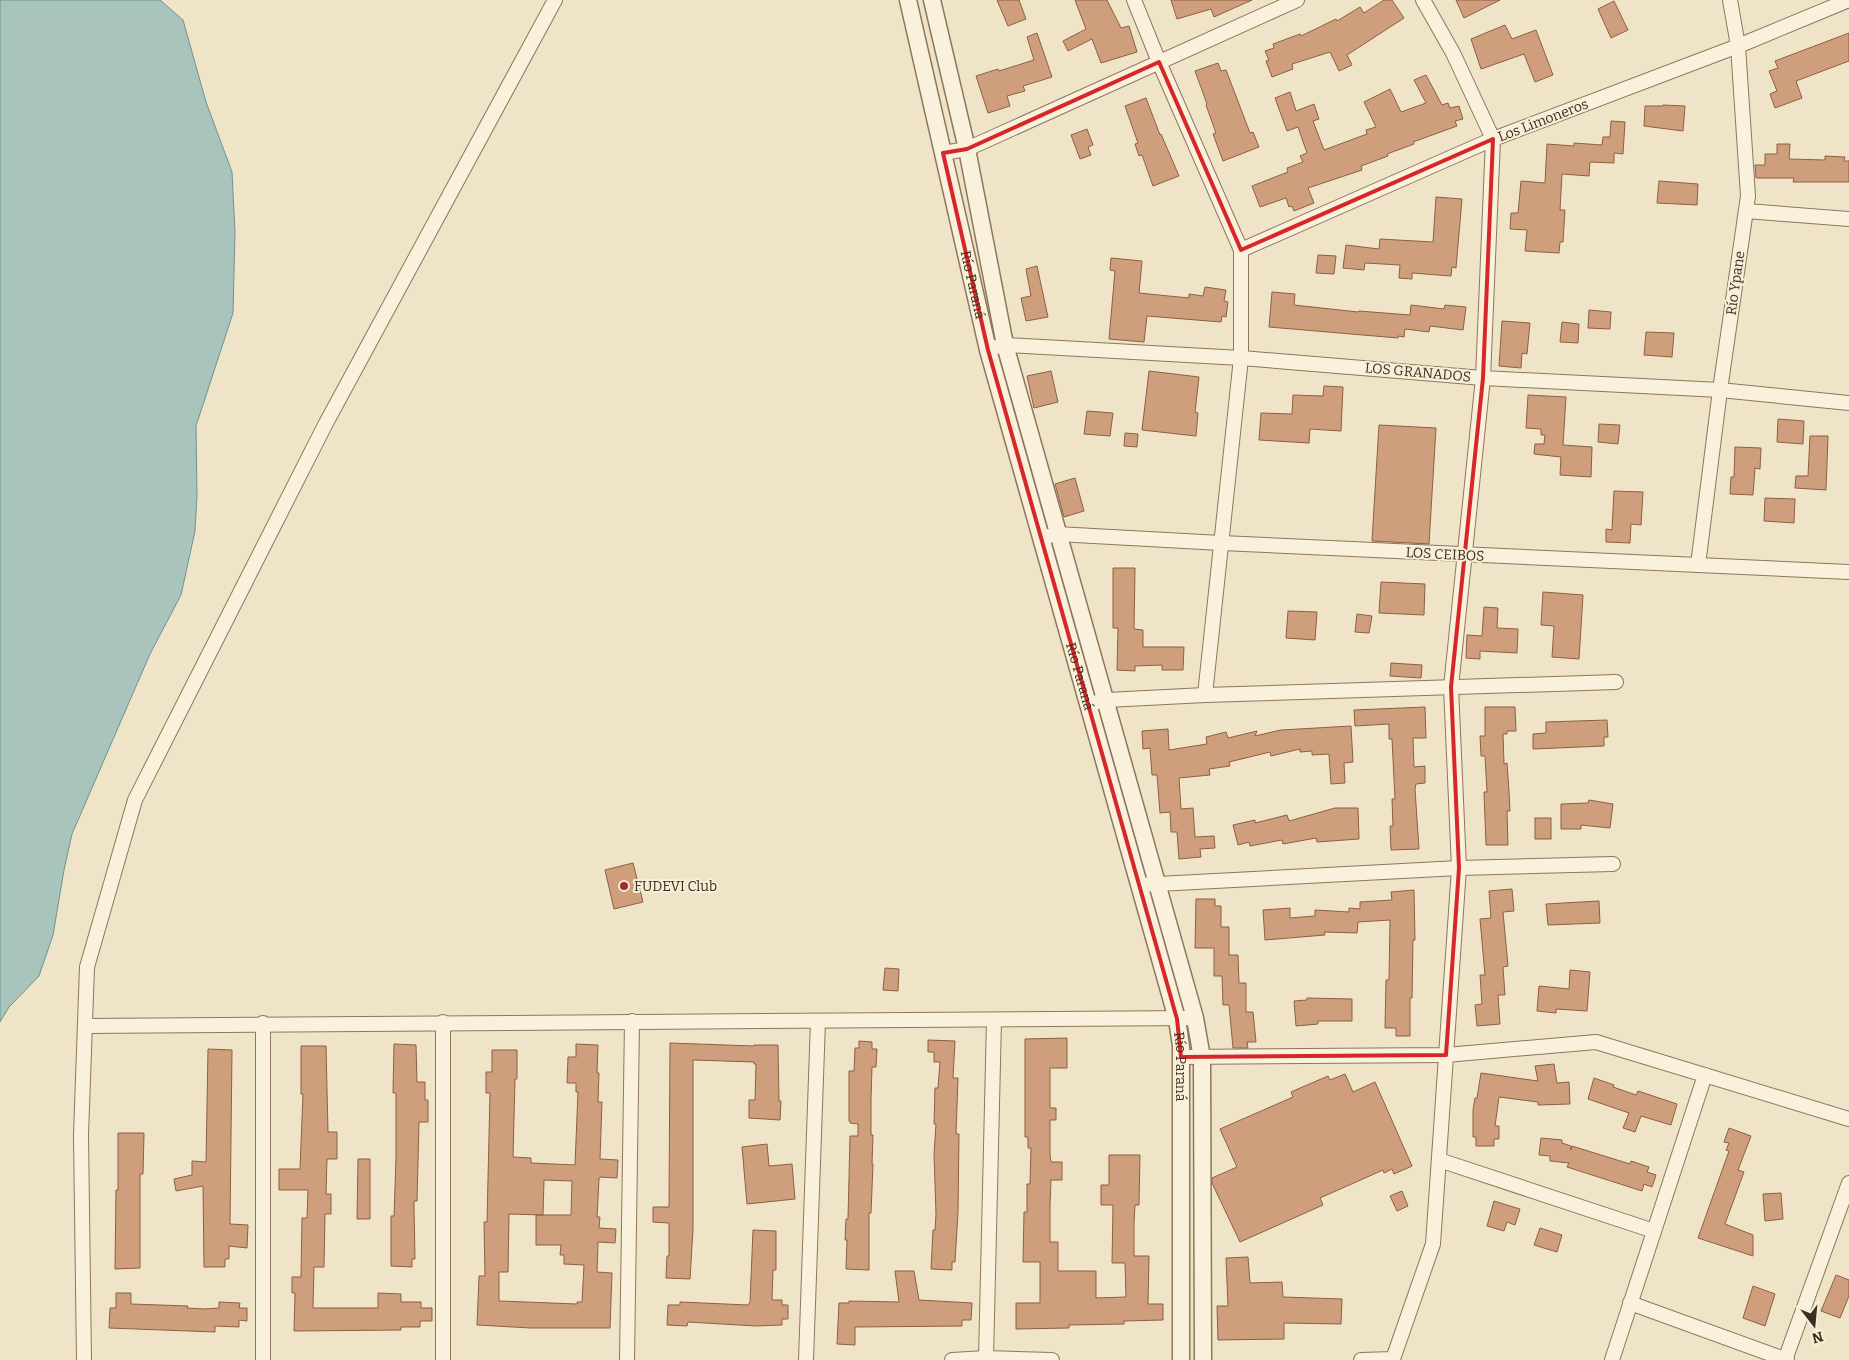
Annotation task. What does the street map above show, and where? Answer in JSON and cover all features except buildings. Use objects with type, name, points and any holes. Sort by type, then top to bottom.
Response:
[{"type":"street","points":[[84,1360],[81,1135],[87,968],[135,800],[325,425],[555,0]]},
{"type":"street","name":"Río Paraná","points":[[908,0],[988,350],[1177,1019],[1181,1057],[1181,1360]]},
{"type":"street","name":"Río Paraná","points":[[932,0],[967,149],[1005,345],[1057,534],[1107,700],[1195,1018],[1202,1058],[1203,1360]]},
{"type":"street","points":[[1134,0],[1241,250],[1241,358],[1204,695]]},
{"type":"street","points":[[943,153],[967,149],[1297,0]]},
{"type":"street","points":[[1361,1360],[1393,1360],[1433,1244],[1459,868],[1451,687],[1483,378],[1493,139],[1453,53],[1423,0]]},
{"type":"street","name":"Río Ypane","points":[[1698,565],[1720,390],[1748,196],[1738,46],[1730,0]]},
{"type":"street","name":"Los Limoneros","points":[[1241,250],[1493,139],[1738,46],[1849,0]]},
{"type":"street","points":[[1746,211],[1849,219]]},
{"type":"street","name":"LOS GRANADOS","points":[[988,350],[1005,345],[1241,358],[1483,378],[1720,390],[1849,402]]},
{"type":"street","name":"LOS CEIBOS","points":[[1041,537],[1057,534],[1849,572]]},
{"type":"street","points":[[1088,704],[1107,700],[1204,695],[1616,682]]},
{"type":"street","points":[[1139,885],[1459,868],[1613,864]]},
{"type":"street","points":[[85,1026],[264,1023],[1195,1018]]},
{"type":"street","points":[[986,1358],[994,1020]]},
{"type":"street","points":[[627,1360],[632,1021]]},
{"type":"street","points":[[806,1360],[818,1021]]},
{"type":"street","points":[[443,1022],[443,1360]]},
{"type":"street","points":[[262,1360],[264,1023]]},
{"type":"street","points":[[1181,1057],[1446,1055],[1596,1042],[1849,1119]]},
{"type":"street","points":[[1612,1360],[1705,1075]]},
{"type":"street","points":[[1439,1160],[1654,1231]]},
{"type":"street","points":[[1630,1303],[1786,1360],[1849,1183]]},
{"type":"street","points":[[952,1360],[986,1358],[1052,1360]]},
{"type":"highlighted area","points":[[1159,62],[1241,250],[1493,139],[1483,378],[1451,687],[1459,868],[1446,1055],[1181,1057],[1177,1019],[988,350],[943,153],[967,149]]},
{"type":"water","points":[[0,0],[160,0],[183,20],[206,102],[232,172],[235,232],[233,313],[196,426],[197,496],[195,531],[181,595],[150,654],[72,834],[53,935],[39,976],[9,1007],[0,1022]]},
{"type":"place","name":"FUDEVI Club","points":[[624,886]]}]
